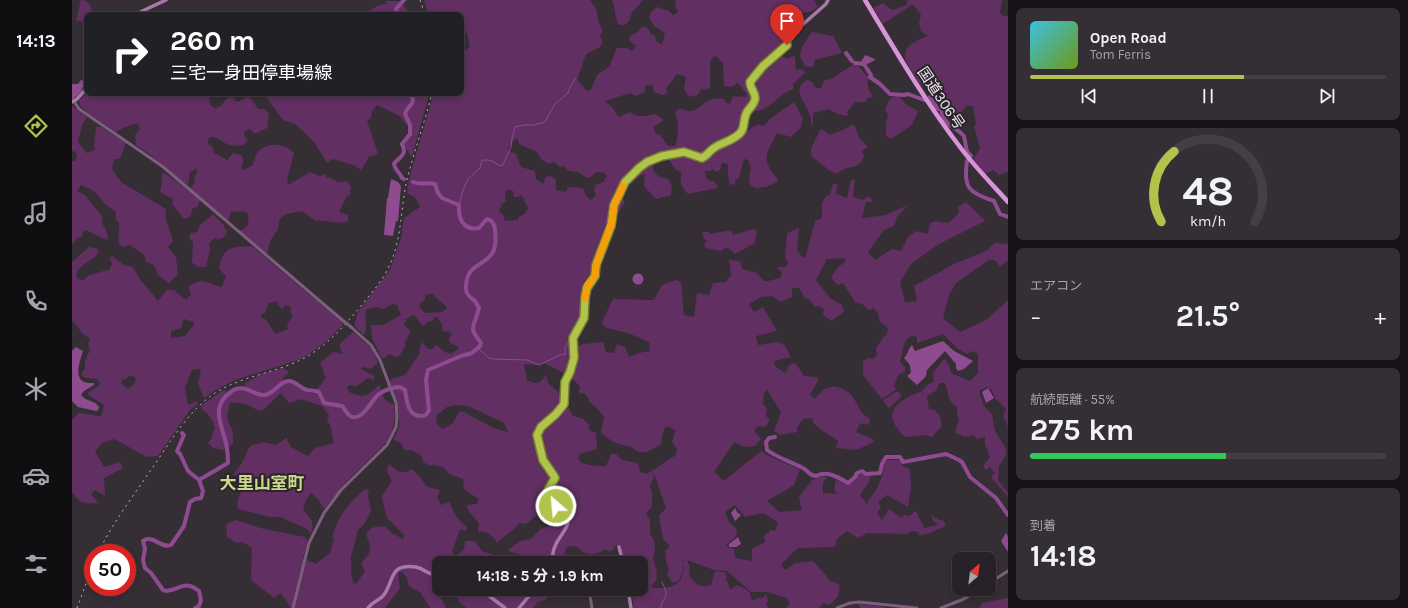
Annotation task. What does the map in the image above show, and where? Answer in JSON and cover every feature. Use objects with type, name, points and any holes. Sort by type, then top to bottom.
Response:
[{"type":"highway","name":"国道306号","points":[[865,0],[892,47],[952,136],[973,163],[1008,202]]},
{"type":"main road","points":[[140,12],[166,0]]},
{"type":"main road","points":[[552,556],[555,546],[566,531],[567,520],[564,514],[557,509],[556,500],[548,493],[548,488],[555,478],[543,460],[537,435],[541,427],[556,414],[564,404],[565,382],[574,358],[573,338],[584,318],[587,288],[595,276],[596,265],[612,222],[614,205],[622,187],[641,166],[662,156],[684,152],[702,158],[714,148],[740,133],[745,116],[755,98],[750,87],[750,81],[763,66],[787,45],[801,26],[826,4],[828,0]]},
{"type":"main road","points":[[73,102],[84,91]]},
{"type":"main road","points":[[619,547],[621,556]]},
{"type":"main road","points":[[368,608],[383,596],[394,572],[399,568],[415,567],[432,576]]},
{"type":"main road","points":[[489,596],[505,608]]},
{"type":"main road","points":[[519,608],[530,596]]},
{"type":"main road","points":[[629,596],[631,608]]},
{"type":"street","points":[[73,102],[79,109],[162,166],[368,342],[380,360],[396,403],[397,417],[393,436],[384,449],[344,487],[324,513],[309,543],[293,608]]},
{"type":"street","points":[[996,579],[1008,571]]},
{"type":"street","points":[[590,596],[592,608]]},
{"type":"street","points":[[941,608],[969,596]]},
{"type":"street","points":[[837,608],[850,603],[859,602],[917,608]]},
{"type":"shaded area","points":[[81,0],[84,0],[91,7],[92,12],[84,12],[84,22],[76,20]]},
{"type":"shaded area","points":[[424,0],[590,0],[597,11],[598,21],[603,30],[600,37],[603,42],[600,47],[586,54],[577,80],[587,91],[591,90],[597,75],[609,67],[617,48],[627,48],[632,51],[636,46],[630,41],[629,38],[631,35],[637,33],[642,26],[648,28],[651,34],[655,35],[656,41],[662,45],[665,33],[654,26],[649,17],[651,12],[657,7],[669,11],[673,15],[678,12],[675,5],[676,0],[814,0],[818,7],[810,12],[797,13],[794,15],[789,14],[784,9],[777,13],[775,24],[783,26],[787,31],[793,30],[794,33],[785,46],[786,49],[782,56],[788,59],[792,56],[795,57],[796,70],[801,69],[806,72],[793,84],[794,89],[788,91],[763,109],[750,111],[748,116],[744,116],[742,127],[748,131],[754,126],[760,124],[761,126],[764,126],[771,118],[794,102],[803,118],[801,127],[791,137],[777,133],[770,147],[767,161],[772,172],[778,179],[777,182],[766,187],[755,188],[748,183],[750,182],[749,177],[751,168],[748,160],[744,159],[739,178],[735,181],[735,184],[730,185],[728,164],[722,163],[720,170],[717,172],[712,169],[710,171],[705,171],[705,175],[709,181],[713,181],[717,185],[717,188],[688,194],[681,184],[680,179],[682,173],[676,170],[669,160],[653,163],[653,170],[656,174],[668,179],[672,186],[671,195],[656,199],[644,186],[645,175],[641,175],[629,185],[623,184],[619,192],[625,202],[617,215],[612,215],[594,275],[586,286],[583,294],[583,316],[581,322],[572,335],[571,341],[573,360],[567,375],[545,363],[538,365],[524,364],[527,380],[538,383],[546,375],[548,383],[558,392],[563,402],[555,414],[541,427],[536,441],[541,429],[564,406],[569,408],[573,416],[584,419],[586,423],[589,424],[589,429],[592,432],[596,432],[597,449],[580,454],[578,458],[580,462],[593,466],[606,466],[611,454],[616,454],[622,460],[637,463],[640,472],[647,474],[676,455],[677,449],[672,442],[676,430],[666,426],[663,432],[661,444],[645,452],[614,442],[601,433],[604,417],[596,407],[589,402],[589,399],[584,393],[580,394],[580,387],[575,381],[568,377],[576,358],[578,346],[603,342],[606,352],[614,353],[617,344],[625,347],[629,357],[650,351],[649,342],[628,333],[607,328],[601,324],[613,299],[654,300],[662,285],[676,280],[681,282],[684,315],[694,317],[697,293],[709,295],[713,283],[726,282],[731,275],[729,260],[740,261],[742,269],[757,273],[764,281],[780,278],[782,273],[777,267],[786,267],[788,263],[785,257],[787,233],[799,228],[797,250],[803,258],[806,255],[815,221],[822,218],[822,203],[826,196],[830,195],[833,184],[837,184],[836,194],[847,198],[851,180],[855,179],[853,197],[863,200],[869,196],[873,202],[866,202],[862,218],[886,215],[908,205],[897,217],[894,226],[884,230],[868,252],[875,260],[892,249],[901,251],[908,237],[916,231],[928,234],[930,223],[935,221],[948,223],[959,213],[958,207],[966,202],[985,221],[939,244],[911,264],[900,282],[905,302],[917,301],[914,286],[954,264],[986,251],[995,243],[1008,244],[1008,260],[1000,267],[995,260],[989,260],[956,283],[949,295],[943,318],[960,332],[986,320],[1008,300],[1008,427],[1003,416],[1006,409],[995,398],[992,390],[987,387],[979,391],[984,406],[992,414],[995,431],[1006,448],[1006,455],[999,466],[998,480],[1008,493],[1008,497],[991,477],[995,473],[990,467],[986,470],[983,466],[990,457],[985,445],[985,437],[976,439],[974,435],[965,437],[955,433],[959,419],[957,407],[950,400],[945,383],[939,383],[937,390],[927,396],[929,409],[938,413],[941,418],[941,427],[933,437],[923,435],[905,437],[899,431],[893,420],[893,410],[902,401],[922,391],[928,384],[934,381],[933,373],[943,360],[945,359],[949,365],[951,373],[970,381],[978,373],[978,354],[973,351],[967,354],[957,348],[943,334],[917,343],[917,337],[912,335],[905,341],[900,362],[905,367],[905,372],[899,374],[894,385],[896,390],[882,399],[863,375],[863,361],[868,358],[873,359],[877,355],[876,348],[887,334],[888,328],[880,322],[878,313],[873,308],[869,310],[862,304],[856,303],[843,283],[838,285],[831,278],[837,268],[846,261],[845,258],[827,259],[816,280],[830,298],[842,305],[844,312],[831,321],[823,315],[824,309],[819,306],[815,307],[809,299],[805,298],[799,288],[792,288],[792,297],[780,302],[772,296],[761,297],[749,304],[754,312],[763,307],[777,331],[756,336],[758,345],[779,342],[785,346],[791,357],[774,361],[775,366],[785,373],[788,366],[793,363],[796,364],[804,376],[819,379],[810,395],[814,399],[826,388],[831,387],[837,387],[849,392],[864,415],[869,418],[870,422],[867,425],[860,423],[856,432],[872,439],[874,442],[856,450],[836,448],[838,441],[813,423],[812,418],[803,419],[797,428],[797,432],[781,435],[774,431],[781,412],[767,390],[764,393],[763,404],[767,408],[766,416],[770,420],[766,427],[758,426],[754,431],[761,439],[755,446],[744,447],[734,442],[714,472],[724,481],[761,451],[800,470],[794,485],[767,501],[779,512],[802,510],[799,497],[812,480],[821,476],[827,477],[823,483],[823,493],[837,494],[834,489],[836,480],[842,481],[847,485],[862,473],[866,476],[871,476],[869,482],[860,495],[867,504],[882,477],[887,460],[899,460],[902,465],[910,469],[911,487],[908,507],[887,495],[878,502],[881,507],[877,513],[882,520],[889,509],[902,518],[904,514],[909,516],[916,511],[924,528],[938,525],[933,520],[931,515],[939,520],[943,520],[946,526],[927,534],[919,535],[918,532],[912,531],[907,534],[867,533],[858,538],[847,531],[837,539],[835,547],[798,548],[781,564],[785,570],[796,563],[813,561],[829,580],[840,585],[838,596],[830,605],[823,603],[819,608],[786,608],[790,605],[787,598],[767,592],[751,592],[727,571],[714,570],[687,560],[690,568],[689,574],[693,580],[701,586],[711,585],[715,571],[725,572],[730,589],[737,585],[746,589],[750,593],[753,601],[758,598],[763,598],[766,593],[768,601],[766,604],[768,608],[634,608],[632,596],[648,596],[648,556],[622,556],[619,546],[615,546],[614,549],[609,552],[606,549],[592,554],[586,553],[575,546],[567,547],[564,556],[524,556],[508,551],[520,541],[531,539],[542,528],[549,526],[557,527],[560,521],[565,520],[564,516],[550,510],[542,509],[536,511],[536,516],[526,524],[519,523],[497,543],[489,534],[478,532],[479,523],[467,507],[468,505],[477,504],[479,499],[466,491],[463,487],[463,479],[449,474],[443,467],[430,466],[423,462],[422,456],[411,450],[404,450],[401,443],[393,439],[399,427],[399,416],[397,404],[389,382],[391,379],[405,375],[420,353],[419,350],[422,342],[428,349],[432,349],[437,345],[445,352],[451,354],[459,348],[450,342],[449,338],[452,335],[450,332],[443,331],[442,324],[437,317],[434,317],[433,321],[429,321],[423,326],[414,315],[406,319],[404,325],[411,331],[405,342],[405,347],[399,356],[394,357],[390,354],[382,359],[372,338],[371,325],[383,325],[401,315],[397,305],[393,304],[383,309],[377,307],[367,309],[364,335],[354,326],[358,312],[390,270],[401,238],[404,218],[420,207],[415,197],[407,193],[409,179],[433,96],[464,96],[464,52],[470,47],[467,33],[464,33],[464,12],[428,12]],"holes":[[[716,56],[723,63],[724,86],[731,87],[738,83],[747,94],[745,97],[733,96],[730,104],[726,103],[724,99],[712,99],[694,110],[689,111],[680,108],[675,112],[678,129],[675,146],[668,146],[660,134],[657,135],[653,127],[662,122],[663,119],[655,114],[639,116],[630,112],[619,117],[612,107],[605,101],[630,93],[636,96],[645,92],[645,85],[653,86],[654,92],[663,95],[668,93],[666,89],[677,74],[686,77],[684,89],[688,95],[694,97],[701,89],[705,90],[710,88],[710,63],[713,57]],[[516,138],[519,144],[537,152],[541,159],[549,164],[554,162],[560,167],[564,166],[569,171],[578,172],[587,178],[591,177],[596,172],[605,173],[607,176],[603,182],[595,185],[594,191],[596,195],[591,200],[587,197],[583,188],[568,187],[566,192],[556,190],[556,180],[551,176],[546,177],[543,184],[536,179],[535,171],[521,167],[516,154],[507,150]],[[509,189],[513,191],[514,197],[522,195],[528,208],[525,214],[519,217],[518,220],[505,221],[503,214],[500,213],[499,209],[501,204],[506,202],[505,192]],[[433,294],[447,308],[440,312],[425,313],[419,306],[421,302],[425,300],[425,295]],[[455,405],[468,406],[504,423],[508,432],[496,429],[462,411],[459,412],[453,423],[443,429],[437,424],[436,416],[447,407]],[[651,472],[655,476],[666,508],[659,516],[663,539],[670,546],[665,551],[669,569],[667,574],[672,583],[679,581],[683,569],[682,564],[684,569],[680,581],[670,587],[651,587],[656,580],[657,572],[653,559],[655,549],[654,540],[650,534],[650,520],[646,513],[652,507],[652,493],[650,486],[654,477]],[[735,505],[745,517],[763,513],[778,522],[775,531],[771,530],[764,536],[765,542],[752,549],[752,561],[735,558],[734,549],[729,548],[726,545],[737,533],[736,528],[729,522],[725,512]]]},
{"type":"shaded area","points":[[612,0],[643,0],[631,14],[628,22],[624,25],[619,25]]},
{"type":"shaded area","points":[[907,0],[1002,0],[1000,13],[1003,16],[1008,16],[1008,172],[999,175],[993,170],[985,175],[973,160],[980,148],[974,127],[976,124],[973,106],[966,106],[960,116],[950,108],[935,85],[921,86],[907,63],[905,56],[909,46],[928,36],[921,31],[919,24],[921,15],[913,4],[883,24],[873,8],[883,3],[892,10],[907,5]]},
{"type":"shaded area","points":[[387,1],[399,1],[408,11],[367,12],[379,5],[386,4]]},
{"type":"shaded area","points":[[812,32],[833,36],[842,53],[814,60],[814,66],[804,66],[800,56],[804,43]]},
{"type":"shaded area","points":[[865,55],[875,60],[865,65],[861,62]]},
{"type":"shaded area","points":[[854,64],[861,68],[869,78],[868,88],[873,97],[868,98],[865,102],[855,102],[847,112],[848,116],[838,114],[828,109],[813,113],[813,126],[811,124],[811,118],[800,95],[799,90],[802,85],[807,80],[812,82],[816,88],[822,88],[825,80],[831,79]]},
{"type":"shaded area","points":[[81,80],[84,81],[81,92],[72,100],[72,84],[78,84]]},
{"type":"shaded area","points":[[84,96],[210,96],[209,100],[211,106],[215,108],[221,106],[226,99],[232,96],[237,102],[249,96],[258,109],[264,109],[269,113],[267,128],[255,134],[250,129],[245,131],[244,135],[248,140],[243,145],[229,145],[218,138],[210,137],[207,143],[212,146],[214,153],[227,160],[233,153],[241,155],[244,160],[241,167],[244,170],[253,165],[257,153],[261,149],[270,145],[281,145],[286,147],[294,153],[287,180],[288,185],[310,172],[319,176],[325,174],[327,178],[331,178],[338,182],[347,181],[351,187],[350,195],[346,198],[339,212],[348,215],[348,220],[347,222],[316,221],[302,211],[287,214],[280,218],[278,229],[270,241],[267,254],[240,231],[248,225],[247,213],[231,212],[228,221],[190,188],[195,182],[194,177],[197,173],[197,168],[190,172],[188,186],[152,156],[136,145],[135,135],[140,129],[138,123],[125,127],[116,132],[89,114],[80,106],[79,101]]},
{"type":"shaded area","points":[[265,96],[429,96],[412,157],[403,144],[410,133],[411,128],[400,116],[377,105],[372,111],[371,118],[367,121],[378,154],[369,157],[361,170],[353,165],[333,159],[327,163],[314,142],[295,124],[283,120]]},
{"type":"shaded area","points":[[899,96],[907,105],[918,111],[912,125],[891,139],[886,136],[888,114],[885,110],[889,100],[893,97]]},
{"type":"shaded area","points":[[72,106],[87,117],[82,125],[78,142],[87,153],[95,150],[94,144],[96,127],[101,127],[126,143],[120,159],[114,159],[112,169],[121,182],[166,209],[166,220],[173,241],[168,247],[176,257],[178,274],[169,283],[158,275],[154,265],[146,262],[144,255],[130,245],[123,247],[119,244],[119,222],[116,220],[116,212],[105,204],[94,191],[81,185],[77,191],[85,195],[102,216],[102,223],[107,232],[108,240],[86,230],[83,232],[82,237],[77,238],[72,245],[72,161],[75,161],[77,157],[76,152],[72,151]]},
{"type":"shaded area","points":[[854,125],[860,139],[868,147],[862,151],[864,156],[859,164],[845,169],[837,174],[830,171],[811,156],[811,149],[820,130],[822,129],[830,135]]},
{"type":"shaded area","points":[[163,172],[200,200],[197,207],[193,208],[190,217],[184,219],[172,204],[173,199],[160,192]]},
{"type":"shaded area","points":[[391,179],[398,182],[401,186],[398,221],[396,221],[393,236],[384,235],[387,198]]},
{"type":"shaded area","points":[[213,214],[223,224],[227,232],[224,237],[218,240],[215,238],[209,243],[210,250],[206,267],[197,267],[192,262],[193,243],[189,237],[191,233],[197,232],[199,226]]},
{"type":"shaded area","points":[[754,229],[757,231],[755,243],[735,254],[728,248],[720,251],[706,248],[704,245],[707,241],[702,232],[708,232],[710,234],[731,230],[733,235]]},
{"type":"shaded area","points":[[252,246],[344,324],[322,345],[301,359],[235,380],[204,398],[198,384],[201,369],[192,370],[185,388],[188,405],[197,401],[198,404],[190,410],[158,456],[147,457],[114,439],[102,443],[95,451],[104,467],[120,462],[123,468],[104,478],[105,496],[95,490],[91,494],[98,503],[86,503],[80,501],[72,492],[72,420],[79,413],[99,416],[102,415],[104,405],[88,395],[89,392],[99,386],[100,382],[97,379],[85,378],[82,376],[89,351],[88,344],[90,339],[83,334],[72,320],[72,262],[89,247],[98,249],[99,251],[97,255],[80,268],[76,277],[81,280],[85,279],[89,275],[109,270],[112,264],[110,258],[112,256],[124,265],[133,267],[139,278],[158,301],[167,290],[174,290],[186,300],[191,294],[188,287],[198,282],[202,281],[222,287],[226,276],[219,269],[223,256],[229,249]],"holes":[[[278,301],[278,305],[282,309],[285,305],[290,306],[292,317],[287,325],[288,329],[275,334],[267,321],[261,317],[261,314],[265,313],[269,303]],[[184,319],[194,322],[194,325],[185,336],[171,338],[171,331],[181,328]],[[130,375],[136,378],[134,384],[128,389],[121,383]]]},
{"type":"shaded area","points":[[636,274],[640,274],[642,275],[642,283],[636,284],[633,281],[633,277]]},
{"type":"shaded area","points":[[353,332],[371,349],[378,363],[371,369],[363,367],[361,369],[374,376],[374,380],[368,378],[357,386],[349,385],[347,387],[349,392],[363,396],[379,385],[385,400],[394,405],[395,417],[392,430],[385,444],[345,483],[324,509],[318,499],[311,493],[306,500],[303,510],[312,520],[313,526],[311,534],[307,529],[280,517],[270,517],[238,509],[237,506],[241,488],[237,475],[233,475],[242,463],[250,446],[264,442],[276,445],[286,438],[291,447],[308,456],[315,448],[334,443],[330,424],[327,422],[329,415],[322,406],[301,399],[289,403],[281,393],[263,410],[258,411],[245,404],[230,403],[227,417],[233,432],[233,444],[223,450],[213,448],[208,443],[215,427],[208,415],[202,410],[201,406],[223,390],[233,393],[244,390],[245,383],[262,374],[283,368],[289,372],[283,378],[283,382],[295,384],[313,394],[326,378],[320,363],[333,352],[343,354],[339,345]]},
{"type":"shaded area","points":[[943,341],[954,351],[973,361],[964,369],[958,371],[956,364],[945,351],[927,370],[926,376],[917,385],[907,376],[911,373],[910,365],[904,358],[912,345],[915,351]]},
{"type":"shaded area","points":[[76,347],[83,351],[78,372],[81,380],[88,383],[94,383],[94,385],[84,391],[81,395],[99,407],[96,411],[78,407],[72,401],[72,351]]},
{"type":"shaded area","points":[[988,388],[994,398],[986,403],[982,392]]},
{"type":"shaded area","points":[[898,391],[902,396],[888,408],[883,400]]},
{"type":"shaded area","points":[[390,464],[394,469],[400,472],[406,472],[412,469],[421,478],[426,486],[440,490],[437,497],[441,505],[450,502],[456,516],[467,527],[466,531],[460,529],[452,552],[455,556],[432,556],[432,596],[444,596],[441,598],[446,608],[430,608],[421,593],[409,586],[407,578],[402,572],[398,573],[400,588],[385,608],[291,608],[281,593],[274,598],[251,580],[252,548],[243,542],[237,543],[227,537],[226,524],[236,520],[260,528],[305,537],[308,541],[303,558],[316,564],[330,553],[334,538],[332,537],[341,516],[349,505],[365,489],[369,491],[368,496],[371,511],[365,523],[358,530],[351,557],[351,575],[354,583],[356,584],[365,571],[361,563],[368,555],[370,550],[366,534],[371,528],[381,526],[386,527],[392,533],[403,539],[404,535],[387,518],[383,503],[382,496],[392,481],[387,471],[388,465]]},
{"type":"shaded area","points":[[735,508],[741,515],[735,521],[731,513]]},
{"type":"shaded area","points":[[1006,533],[1008,537],[1008,552],[1001,541]]},
{"type":"shaded area","points":[[738,537],[741,544],[736,547],[729,547],[729,544]]},
{"type":"shaded area","points":[[465,541],[475,541],[482,551],[494,556],[455,556],[464,550]]},
{"type":"shaded area","points":[[456,596],[550,596],[545,600],[538,602],[533,608],[467,608],[460,603]]},
{"type":"shaded area","points":[[1008,598],[1008,608],[980,608],[982,603]]},
{"type":"shaded area","points":[[859,604],[885,607],[885,608],[860,608]]},
{"type":"waterway","points":[[397,12],[396,9],[404,0]]},
{"type":"waterway","points":[[846,53],[852,61]]},
{"type":"waterway","points":[[855,63],[864,64],[871,75],[870,77],[890,94],[908,94],[924,100]]},
{"type":"waterway","points":[[459,205],[468,179],[480,168],[482,160],[489,160],[501,166],[503,165],[511,147],[515,127],[545,122],[555,104],[568,93],[576,78]]},
{"type":"waterway","points":[[404,179],[396,170],[394,164],[404,153],[402,144],[410,134],[410,125],[405,114],[413,100],[412,96]]},
{"type":"waterway","points":[[930,97],[937,108],[941,110],[945,120],[964,136],[967,152],[971,156]]},
{"type":"waterway","points":[[967,161],[966,178],[970,188],[973,192],[994,201],[1000,214],[1008,217]]},
{"type":"waterway","points":[[195,608],[199,606],[201,600],[199,591],[186,585],[171,590],[163,590],[151,573],[145,568],[143,560],[145,549],[143,541],[150,539],[167,546],[171,545],[184,526],[190,502],[201,498],[203,491],[199,480],[228,463],[227,446],[219,415],[220,405],[226,396],[233,390],[240,388],[265,395],[284,382],[292,381],[304,389],[319,392],[324,403],[342,406],[350,416],[354,417],[363,413],[381,393],[389,389],[400,387],[405,390],[407,403],[410,410],[416,415],[423,416],[429,410],[426,380],[428,370],[472,353],[480,346],[481,343],[476,337],[473,329],[479,307],[468,295],[466,286],[467,279],[472,270],[493,253],[495,247],[494,225],[487,219],[479,228],[469,228],[461,219],[459,214],[459,205],[442,198],[438,193],[435,184],[413,182]]},
{"type":"waterway","points":[[577,332],[580,331],[587,318],[586,312]]},
{"type":"waterway","points":[[478,348],[489,358],[527,360],[539,365],[562,354],[565,355],[565,348],[573,334]]},
{"type":"waterway","points":[[182,433],[184,435],[177,451],[188,471],[199,480]]},
{"type":"waterway","points":[[775,437],[769,438],[766,442],[767,450],[771,453],[805,469],[811,475],[816,476],[820,474],[828,474],[848,483],[857,473],[862,471],[866,474],[880,473],[882,464],[886,457],[900,457],[903,462],[946,454],[962,462],[970,477],[996,498],[1008,515]]},
{"type":"waterway","points":[[661,608],[666,594],[662,582]]},
{"type":"railway","points":[[420,0],[424,12]]},
{"type":"railway","points":[[103,544],[110,530],[173,437],[196,408],[205,400],[224,388],[294,363],[322,346],[353,316],[384,276],[398,241],[404,193],[431,96]]},
{"type":"railway","points":[[77,608],[84,589]]},
{"type":"slow traffic","points":[[585,298],[587,286],[594,279],[596,265],[612,222],[614,205],[623,186]]},
{"type":"district","name":"大里山室町","points":[[262,483]]},
{"type":"route","points":[[556,506],[556,500],[548,492],[548,488],[555,478],[545,465],[537,435],[541,427],[556,414],[564,404],[565,382],[574,361],[573,338],[584,318],[587,286],[594,279],[596,265],[612,222],[614,205],[622,187],[625,182],[647,162],[664,155],[684,152],[698,158],[702,158],[718,145],[740,133],[745,116],[755,98],[750,89],[750,82],[763,66],[787,45]]}]
